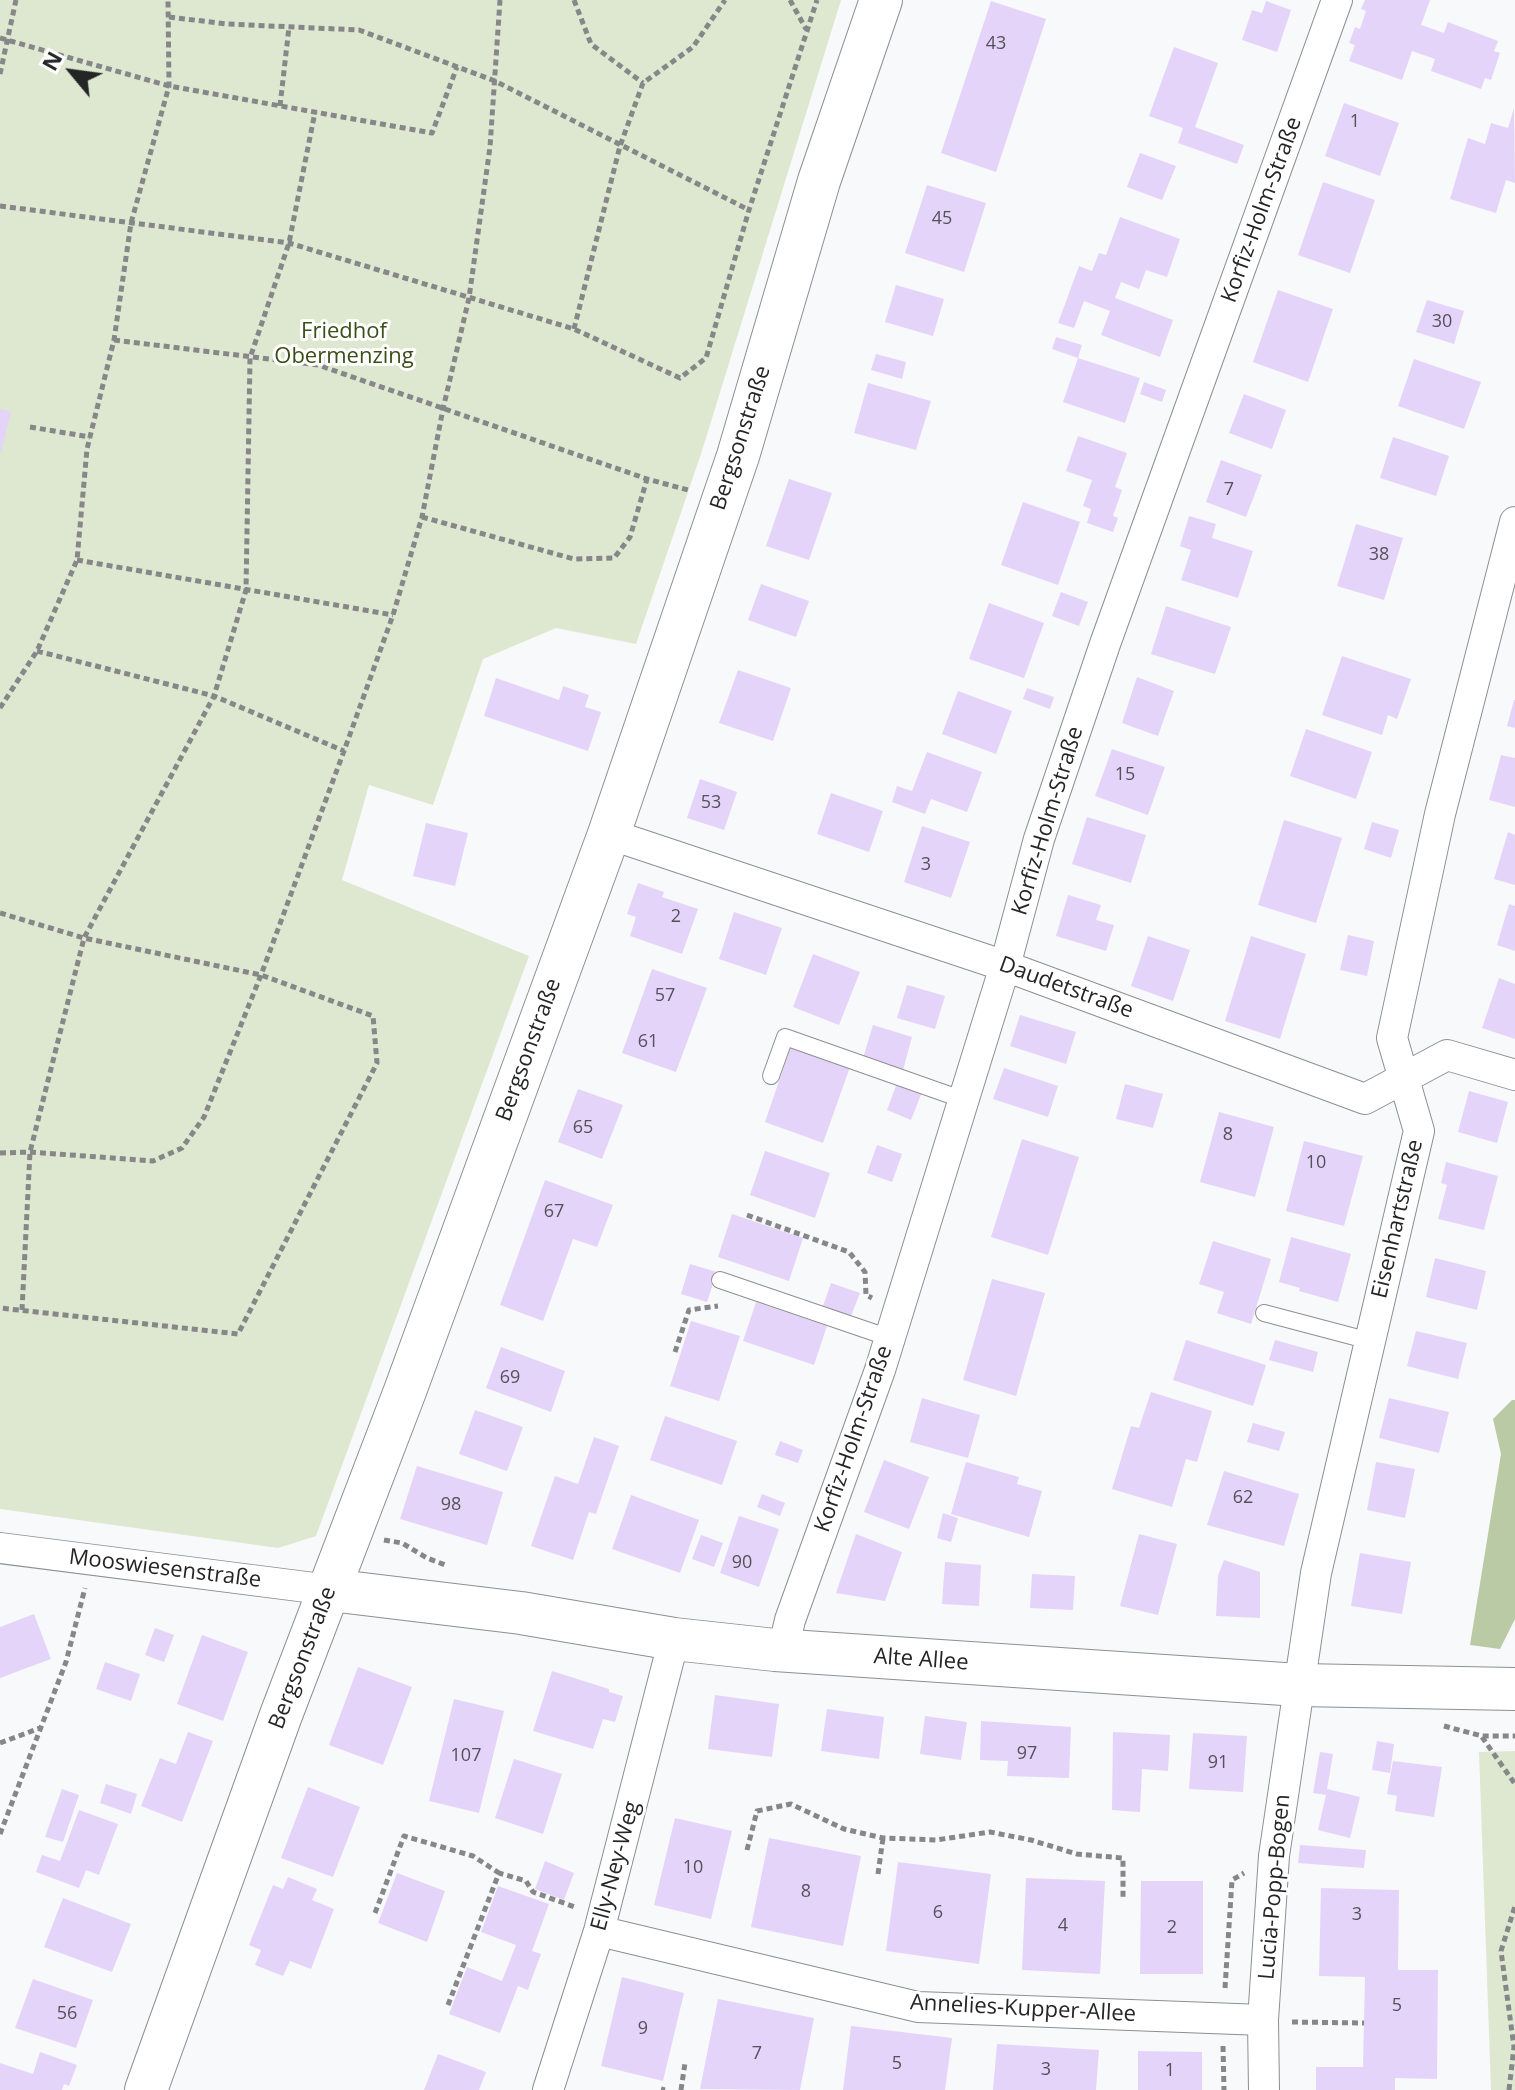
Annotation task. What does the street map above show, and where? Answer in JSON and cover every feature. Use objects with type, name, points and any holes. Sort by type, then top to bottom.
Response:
[{"type":"street","name":"Bergsonstraße","points":[[146,2090],[281,1715],[609,834],[738,456],[819,181],[881,0]]},
{"type":"street","name":"Korfiz-Holm-Straße","points":[[783,1651],[790,1620],[893,1325],[964,1100],[1039,839],[1100,659],[1337,0]]},
{"type":"street","name":"Eisenhartstraße","points":[[1299,1685],[1316,1573],[1419,1131],[1392,1038],[1440,814],[1515,522]]},
{"type":"street","name":"Daudetstraße","points":[[609,834],[1005,966],[1365,1099],[1447,1055],[1515,1075]]},
{"type":"street","name":"Mooswiesenstraße","points":[[0,1548],[330,1590]]},
{"type":"street","name":"Alte Allee","points":[[330,1590],[521,1613],[674,1639],[783,1651],[1299,1685],[1515,1689]]},
{"type":"street","name":"Elly-Ney-Weg","points":[[548,2090],[601,1924],[674,1639]]},
{"type":"street","name":"Lucia-Popp-Bogen","points":[[1264,2090],[1263,2020],[1274,1856],[1299,1685]]},
{"type":"street","name":"Annelies-Kupper-Allee","points":[[601,1924],[918,2007],[1263,2020]]},
{"type":"lane","points":[[771,1076],[785,1037],[964,1100]]},
{"type":"lane","points":[[720,1280],[757,1293],[893,1325]]},
{"type":"lane","points":[[1264,1313],[1370,1341]]},
{"type":"path","points":[[0,74],[16,0]]},
{"type":"path","points":[[0,708],[37,651],[77,560],[90,437],[114,340],[131,223],[169,86],[168,0]]},
{"type":"path","points":[[0,1153],[30,1152],[153,1161],[182,1148],[204,1117],[261,975],[344,751],[393,615],[422,517],[469,298],[490,147],[500,0]]},
{"type":"path","points":[[574,0],[591,44],[643,83]]},
{"type":"path","points":[[574,329],[620,146],[643,83],[693,47],[725,0]]},
{"type":"path","points":[[790,0],[807,30]]},
{"type":"path","points":[[0,206],[289,243],[574,329],[680,378],[706,358],[749,210],[817,0]]},
{"type":"path","points":[[169,17],[359,30],[495,81],[749,210]]},
{"type":"path","points":[[280,106],[289,27]]},
{"type":"path","points":[[0,38],[169,86],[432,133],[457,67]]},
{"type":"path","points":[[22,1310],[30,1152],[84,938],[214,696],[246,590],[250,358],[289,243],[315,112]]},
{"type":"path","points":[[114,340],[318,365],[647,479],[701,494]]},
{"type":"path","points":[[30,427],[90,437]]},
{"type":"path","points":[[422,517],[574,559],[614,558],[630,537],[647,479]]},
{"type":"path","points":[[77,560],[393,615]]},
{"type":"path","points":[[37,651],[214,696],[344,751]]},
{"type":"path","points":[[0,913],[84,938],[261,975],[373,1016],[377,1063],[238,1334],[0,1308]]},
{"type":"path","points":[[747,1215],[849,1252],[865,1272],[866,1295],[893,1325]]},
{"type":"path","points":[[675,1352],[689,1310],[728,1304],[757,1293]]},
{"type":"path","points":[[0,1834],[66,1662],[92,1560]]},
{"type":"path","points":[[0,1743],[41,1727]]},
{"type":"path","points":[[1482,1736],[1515,1784]]},
{"type":"path","points":[[747,1850],[757,1811],[791,1804],[844,1829],[883,1838],[936,1840],[990,1832],[1077,1854],[1123,1858],[1123,1899]]},
{"type":"path","points":[[375,1913],[404,1836],[473,1856],[499,1873],[526,1881],[533,1892],[601,1924]]},
{"type":"path","points":[[878,1874],[883,1838]]},
{"type":"path","points":[[1224,2090],[1223,2018],[1232,1880],[1274,1856]]},
{"type":"path","points":[[448,2005],[499,1873]]},
{"type":"path","points":[[1509,2090],[1514,2047],[1501,1951],[1515,1906]]},
{"type":"path","points":[[1296,2022],[1364,2023]]},
{"type":"path","points":[[681,2090],[685,2063]]},
{"type":"green space","name":"Friedhof Obermenzing","points":[[0,0],[841,0],[701,454],[636,644],[556,628],[483,659],[433,805],[369,785],[342,880],[529,956],[316,1536],[278,1548],[0,1509]]},
{"type":"green space","points":[[1515,1400],[1515,1619],[1500,1649],[1470,1645],[1501,1454],[1493,1419]]},
{"type":"green space","points":[[1515,1751],[1515,2090],[1491,2090],[1479,1752]]},
{"type":"building","points":[[1365,0],[1430,0],[1421,25],[1444,33],[1448,22],[1498,41],[1494,51],[1500,53],[1491,80],[1485,78],[1481,89],[1431,71],[1435,59],[1412,51],[1402,80],[1349,61],[1355,45],[1349,43],[1355,27],[1360,29],[1366,11],[1361,9]]},
{"type":"building","points":[[991,1],[1046,19],[996,172],[941,153]]},
{"type":"building","points":[[1266,1],[1291,10],[1277,52],[1242,40],[1252,10],[1262,13]]},
{"type":"building","points":[[1174,47],[1218,63],[1195,127],[1244,145],[1237,164],[1178,143],[1183,128],[1149,116]]},
{"type":"building","points":[[1344,103],[1399,123],[1380,176],[1325,156]]},
{"type":"building","points":[[1514,108],[1515,183],[1506,180],[1496,213],[1450,199],[1468,138],[1485,144],[1491,123],[1508,128]]},
{"type":"building","points":[[1140,153],[1176,166],[1162,200],[1127,187]]},
{"type":"building","points":[[1323,182],[1375,200],[1350,273],[1298,255]]},
{"type":"building","points":[[927,185],[986,203],[964,272],[905,253]]},
{"type":"building","points":[[1120,217],[1180,239],[1167,277],[1146,270],[1139,289],[1121,282],[1115,298],[1173,320],[1160,357],[1101,335],[1110,311],[1084,301],[1074,328],[1058,323],[1079,266],[1092,271],[1099,253],[1106,255]]},
{"type":"building","points":[[896,285],[944,299],[933,336],[885,322]]},
{"type":"building","points":[[1278,290],[1333,309],[1308,382],[1253,362]]},
{"type":"building","points":[[1427,300],[1464,311],[1454,344],[1416,332]]},
{"type":"building","points":[[1056,337],[1082,345],[1078,358],[1052,349]]},
{"type":"building","points":[[876,354],[906,362],[902,379],[871,370]]},
{"type":"building","points":[[1078,358],[1140,378],[1125,423],[1063,402]]},
{"type":"building","points":[[1414,359],[1481,382],[1464,429],[1398,406]]},
{"type":"building","points":[[1144,382],[1166,390],[1162,402],[1140,394]]},
{"type":"building","points":[[868,383],[931,401],[916,450],[854,433]]},
{"type":"building","points":[[1244,394],[1286,410],[1272,449],[1229,433]]},
{"type":"building","points":[[0,409],[11,412],[1,453],[0,452]]},
{"type":"building","points":[[1078,436],[1127,453],[1115,487],[1122,490],[1113,516],[1118,518],[1113,532],[1087,523],[1091,509],[1083,506],[1092,480],[1066,471]]},
{"type":"building","points":[[1393,437],[1449,456],[1436,496],[1380,478]]},
{"type":"building","points":[[1221,460],[1262,475],[1246,517],[1206,502]]},
{"type":"building","points":[[789,479],[832,493],[809,560],[766,546]]},
{"type":"building","points":[[1023,502],[1080,522],[1058,585],[1001,565]]},
{"type":"building","points":[[1189,516],[1216,524],[1212,538],[1253,551],[1238,598],[1181,580],[1191,550],[1180,546]]},
{"type":"building","points":[[1356,524],[1403,538],[1384,600],[1337,586]]},
{"type":"building","points":[[761,584],[809,601],[796,637],[748,620]]},
{"type":"building","points":[[1061,592],[1088,602],[1079,626],[1052,616]]},
{"type":"building","points":[[989,603],[1044,623],[1024,678],[969,659]]},
{"type":"building","points":[[1166,606],[1231,627],[1215,674],[1151,654]]},
{"type":"building","points":[[1342,656],[1411,679],[1397,719],[1388,715],[1382,735],[1322,715]]},
{"type":"building","points":[[738,670],[791,688],[773,741],[719,723]]},
{"type":"building","points":[[1137,677],[1174,691],[1158,736],[1122,723]]},
{"type":"building","points":[[496,678],[559,700],[563,686],[589,695],[585,707],[601,712],[588,751],[484,716]]},
{"type":"building","points":[[1027,688],[1054,697],[1050,709],[1023,699]]},
{"type":"building","points":[[958,691],[1012,711],[996,754],[942,734]]},
{"type":"building","points":[[1515,700],[1515,728],[1507,726]]},
{"type":"building","points":[[1306,729],[1372,752],[1356,799],[1290,776]]},
{"type":"building","points":[[1112,749],[1165,767],[1148,815],[1095,796]]},
{"type":"building","points":[[927,752],[982,772],[967,812],[931,799],[925,814],[892,802],[897,786],[912,791]]},
{"type":"building","points":[[1501,755],[1515,758],[1515,807],[1489,800]]},
{"type":"building","points":[[700,779],[737,792],[724,830],[687,818]]},
{"type":"building","points":[[831,793],[883,811],[869,852],[817,834]]},
{"type":"building","points":[[1087,817],[1146,835],[1131,883],[1072,864]]},
{"type":"building","points":[[1284,820],[1342,838],[1316,923],[1258,905]]},
{"type":"building","points":[[1372,822],[1399,830],[1391,858],[1364,849]]},
{"type":"building","points":[[426,823],[468,833],[455,886],[413,876]]},
{"type":"building","points":[[922,826],[970,842],[951,898],[904,882]]},
{"type":"building","points":[[1508,832],[1515,835],[1515,885],[1494,879]]},
{"type":"building","points":[[638,883],[664,892],[662,897],[698,909],[682,954],[630,936],[636,917],[627,914]]},
{"type":"building","points":[[1068,895],[1101,905],[1096,920],[1114,925],[1106,951],[1056,936]]},
{"type":"building","points":[[1509,904],[1515,906],[1515,951],[1497,945]]},
{"type":"building","points":[[734,912],[782,928],[766,975],[719,959]]},
{"type":"building","points":[[1348,935],[1374,941],[1367,976],[1340,970]]},
{"type":"building","points":[[1148,936],[1190,950],[1173,1001],[1131,986]]},
{"type":"building","points":[[1251,936],[1306,954],[1280,1039],[1225,1021]]},
{"type":"building","points":[[813,954],[860,972],[839,1025],[793,1007]]},
{"type":"building","points":[[652,969],[707,988],[676,1072],[622,1053]]},
{"type":"building","points":[[1499,978],[1515,984],[1515,1039],[1482,1028]]},
{"type":"building","points":[[907,985],[945,996],[935,1029],[897,1018]]},
{"type":"building","points":[[1020,1015],[1076,1032],[1066,1064],[1010,1046]]},
{"type":"building","points":[[873,1025],[912,1037],[903,1070],[863,1058]]},
{"type":"building","points":[[791,1046],[850,1067],[823,1143],[765,1122]]},
{"type":"building","points":[[1004,1068],[1058,1086],[1048,1117],[993,1099]]},
{"type":"building","points":[[897,1083],[922,1092],[911,1120],[887,1110]]},
{"type":"building","points":[[1125,1084],[1163,1094],[1153,1128],[1116,1119]]},
{"type":"building","points":[[578,1089],[623,1105],[602,1159],[558,1142]]},
{"type":"building","points":[[1469,1091],[1508,1102],[1497,1143],[1458,1132]]},
{"type":"building","points":[[1219,1112],[1274,1127],[1255,1197],[1200,1182]]},
{"type":"building","points":[[1022,1139],[1079,1157],[1048,1255],[991,1237]]},
{"type":"building","points":[[1304,1141],[1363,1156],[1344,1226],[1286,1211]]},
{"type":"building","points":[[877,1145],[902,1154],[892,1182],[867,1173]]},
{"type":"building","points":[[765,1151],[830,1173],[815,1218],[750,1195]]},
{"type":"building","points":[[1446,1162],[1498,1176],[1484,1230],[1438,1219],[1447,1185],[1441,1183]]},
{"type":"building","points":[[545,1180],[613,1205],[597,1247],[573,1239],[543,1321],[500,1305]]},
{"type":"building","points":[[732,1214],[803,1238],[789,1281],[718,1257]]},
{"type":"building","points":[[1291,1237],[1351,1254],[1338,1302],[1279,1282]]},
{"type":"building","points":[[1213,1241],[1271,1259],[1251,1324],[1217,1313],[1224,1292],[1199,1284]]},
{"type":"building","points":[[1435,1258],[1486,1271],[1477,1310],[1426,1297]]},
{"type":"building","points":[[690,1264],[717,1272],[707,1302],[681,1294]]},
{"type":"building","points":[[992,1279],[1045,1293],[1016,1396],[963,1380]]},
{"type":"building","points":[[831,1283],[860,1293],[851,1316],[823,1306]]},
{"type":"building","points":[[756,1302],[827,1326],[814,1365],[743,1341]]},
{"type":"building","points":[[691,1321],[740,1336],[719,1401],[670,1386]]},
{"type":"building","points":[[1416,1331],[1467,1343],[1458,1379],[1407,1366]]},
{"type":"building","points":[[1186,1340],[1266,1365],[1253,1406],[1173,1380]]},
{"type":"building","points":[[1275,1340],[1318,1352],[1313,1372],[1269,1360]]},
{"type":"building","points":[[501,1347],[565,1371],[551,1412],[486,1388]]},
{"type":"building","points":[[1151,1392],[1212,1411],[1197,1462],[1186,1459],[1172,1507],[1112,1489],[1131,1426],[1139,1428]]},
{"type":"building","points":[[922,1398],[980,1415],[968,1458],[910,1442]]},
{"type":"building","points":[[1389,1398],[1449,1412],[1439,1453],[1379,1438]]},
{"type":"building","points":[[475,1410],[523,1427],[507,1471],[459,1454]]},
{"type":"building","points":[[665,1416],[737,1441],[722,1485],[650,1460]]},
{"type":"building","points":[[1253,1423],[1285,1432],[1279,1451],[1247,1442]]},
{"type":"building","points":[[594,1437],[619,1446],[596,1514],[589,1512],[573,1560],[531,1546],[555,1476],[578,1484]]},
{"type":"building","points":[[780,1441],[803,1450],[798,1463],[775,1455]]},
{"type":"building","points":[[884,1460],[929,1477],[909,1529],[864,1512]]},
{"type":"building","points":[[966,1462],[1019,1477],[1017,1484],[1042,1491],[1029,1537],[951,1514]]},
{"type":"building","points":[[1376,1462],[1415,1469],[1405,1518],[1367,1510]]},
{"type":"building","points":[[417,1466],[503,1492],[487,1545],[400,1519]]},
{"type":"building","points":[[1224,1471],[1299,1494],[1284,1546],[1207,1525]]},
{"type":"building","points":[[762,1494],[785,1503],[780,1516],[757,1507]]},
{"type":"building","points":[[631,1495],[699,1520],[680,1573],[612,1549]]},
{"type":"building","points":[[943,1513],[958,1518],[951,1542],[937,1538]]},
{"type":"building","points":[[739,1516],[779,1529],[759,1587],[720,1573]]},
{"type":"building","points":[[856,1534],[902,1552],[885,1601],[836,1593]]},
{"type":"building","points":[[1139,1534],[1177,1544],[1158,1615],[1120,1606]]},
{"type":"building","points":[[701,1535],[723,1543],[714,1567],[692,1559]]},
{"type":"building","points":[[1360,1553],[1411,1562],[1402,1614],[1351,1606]]},
{"type":"building","points":[[1224,1560],[1260,1572],[1260,1618],[1216,1616],[1218,1576]]},
{"type":"building","points":[[945,1562],[981,1565],[979,1606],[942,1604]]},
{"type":"building","points":[[1032,1574],[1075,1576],[1073,1610],[1030,1608]]},
{"type":"building","points":[[34,1614],[51,1659],[0,1678],[0,1627]]},
{"type":"building","points":[[155,1628],[174,1635],[164,1662],[145,1655]]},
{"type":"building","points":[[202,1635],[248,1652],[223,1721],[177,1704]]},
{"type":"building","points":[[105,1662],[140,1674],[131,1701],[96,1689]]},
{"type":"building","points":[[358,1667],[412,1687],[383,1765],[329,1745]]},
{"type":"building","points":[[552,1671],[623,1696],[615,1722],[603,1719],[593,1749],[533,1731]]},
{"type":"building","points":[[715,1695],[779,1704],[772,1757],[708,1749]]},
{"type":"building","points":[[454,1699],[504,1711],[479,1813],[429,1801]]},
{"type":"building","points":[[827,1709],[884,1717],[879,1759],[821,1751]]},
{"type":"building","points":[[925,1716],[967,1722],[961,1760],[920,1754]]},
{"type":"building","points":[[981,1721],[1071,1727],[1069,1778],[1007,1776],[1008,1761],[980,1760]]},
{"type":"building","points":[[188,1732],[213,1741],[182,1822],[141,1806],[160,1758],[176,1764]]},
{"type":"building","points":[[1113,1732],[1170,1735],[1168,1771],[1142,1769],[1140,1812],[1112,1810]]},
{"type":"building","points":[[1193,1733],[1247,1736],[1243,1792],[1189,1789]]},
{"type":"building","points":[[1377,1741],[1394,1744],[1390,1773],[1372,1770]]},
{"type":"building","points":[[1320,1752],[1333,1754],[1327,1789],[1360,1797],[1350,1838],[1318,1830],[1326,1795],[1313,1793]]},
{"type":"building","points":[[514,1759],[562,1774],[543,1834],[495,1818]]},
{"type":"building","points":[[1393,1761],[1442,1767],[1434,1817],[1395,1811],[1397,1796],[1387,1794]]},
{"type":"building","points":[[106,1784],[137,1794],[131,1814],[100,1803]]},
{"type":"building","points":[[308,1787],[360,1807],[333,1877],[281,1858]]},
{"type":"building","points":[[62,1789],[79,1795],[63,1842],[45,1837]]},
{"type":"building","points":[[79,1810],[118,1824],[99,1875],[86,1870],[79,1888],[36,1872],[42,1855],[60,1861]]},
{"type":"building","points":[[675,1818],[732,1831],[711,1919],[654,1905]]},
{"type":"building","points":[[769,1838],[861,1856],[843,1946],[751,1927]]},
{"type":"building","points":[[1300,1845],[1366,1850],[1364,1868],[1298,1863]]},
{"type":"building","points":[[545,1861],[574,1873],[564,1900],[535,1889]]},
{"type":"building","points":[[898,1862],[991,1874],[979,1964],[886,1951]]},
{"type":"building","points":[[397,1873],[445,1891],[427,1942],[378,1923]]},
{"type":"building","points":[[288,1877],[317,1889],[312,1900],[334,1909],[311,1969],[290,1961],[283,1976],[255,1965],[261,1950],[249,1945],[273,1885],[283,1889]]},
{"type":"building","points":[[1026,1878],[1105,1881],[1100,1974],[1022,1970]]},
{"type":"building","points":[[1141,1881],[1203,1881],[1203,1974],[1140,1974]]},
{"type":"building","points":[[498,1886],[549,1904],[532,1951],[541,1954],[528,1990],[518,1986],[500,2033],[449,2014],[467,1967],[502,1981],[516,1945],[481,1932]]},
{"type":"building","points":[[1321,1888],[1399,1890],[1398,1970],[1438,1970],[1437,2079],[1395,2078],[1395,2090],[1316,2090],[1316,2067],[1363,2067],[1365,1977],[1319,1976]]},
{"type":"building","points":[[63,1898],[131,1924],[112,1972],[44,1947]]},
{"type":"building","points":[[622,1977],[684,1993],[663,2081],[601,2066]]},
{"type":"building","points":[[33,1979],[93,2000],[76,2048],[15,2028]]},
{"type":"building","points":[[718,1999],[814,2018],[800,2090],[700,2089]]},
{"type":"building","points":[[851,2026],[952,2038],[945,2090],[843,2090]]},
{"type":"building","points":[[997,2044],[1099,2050],[1096,2090],[993,2090]]},
{"type":"building","points":[[1138,2051],[1202,2052],[1202,2090],[1138,2090]]},
{"type":"building","points":[[40,2052],[77,2065],[69,2086],[64,2084],[62,2090],[0,2090],[0,2063],[33,2074]]},
{"type":"building","points":[[438,2054],[486,2072],[479,2090],[424,2090]]}]
